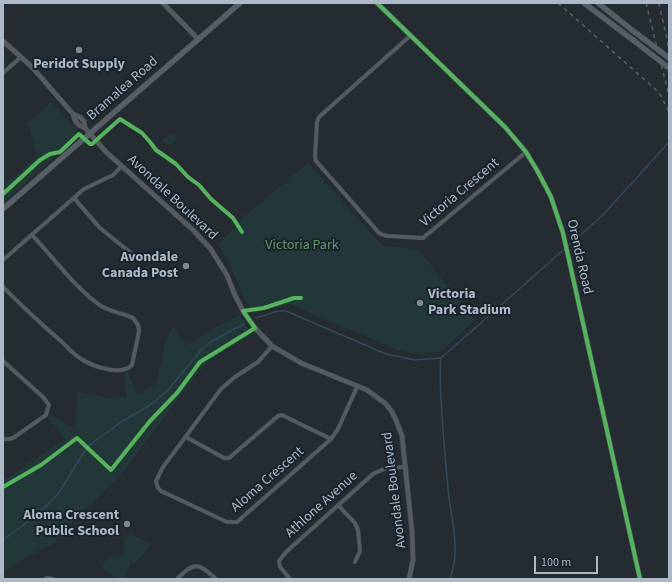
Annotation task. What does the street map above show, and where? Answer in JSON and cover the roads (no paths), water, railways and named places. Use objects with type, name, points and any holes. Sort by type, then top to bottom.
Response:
[{"type":"main road","name":"Bramalea Road","points":[[3,209],[240,3]]},
{"type":"main road","points":[[584,3],[669,68]]},
{"type":"main road","points":[[598,3],[669,58]]},
{"type":"street","points":[[163,3],[198,38]]},
{"type":"street","name":"Orenda Road","points":[[378,3],[410,36],[505,127],[526,152],[551,197],[565,241],[640,579]]},
{"type":"street","name":"Victoria Crescent","points":[[410,36],[320,117],[317,122],[316,161],[379,233],[383,236],[423,238],[526,152]]},
{"type":"street","points":[[3,41],[21,57],[3,73]]},
{"type":"street","name":"Avondale Boulevard","points":[[21,57],[40,76],[73,114],[75,122],[78,126],[85,128],[106,152],[192,229],[210,248],[227,275],[243,311],[255,328],[272,346],[301,362],[367,390],[386,404],[392,412],[402,436],[413,546],[413,560],[409,579]]},
{"type":"street","points":[[3,260],[84,189],[113,175],[122,166]]},
{"type":"street","points":[[74,198],[100,228],[137,258]]},
{"type":"street","points":[[3,287],[30,315],[83,360],[100,367],[117,371],[125,370],[132,365],[139,331],[136,320],[128,315],[102,307],[93,300],[68,276],[32,235]]},
{"type":"street","name":"Aloma Crescent","points":[[272,346],[258,362],[235,377],[221,389],[157,477],[156,481],[158,488],[161,491],[228,522],[237,522],[331,439],[338,429],[357,387]]},
{"type":"street","points":[[3,361],[43,397],[49,405],[45,417],[13,438],[3,439]]},
{"type":"street","points":[[186,437],[207,450],[224,458],[229,458],[278,416],[282,416],[288,417],[331,439]]},
{"type":"street","name":"Athlone Avenue","points":[[290,579],[279,565],[281,557],[373,474],[380,470],[405,467]]},
{"type":"street","points":[[338,505],[355,523],[358,530],[360,551],[355,562]]},
{"type":"street","points":[[177,579],[188,569],[194,566],[204,568],[216,579]]},
{"type":"street","points":[[45,579],[53,579]]},
{"type":"waterway","points":[[256,318],[278,311],[286,311],[386,354],[415,360],[441,358],[602,216],[669,142]]},
{"type":"waterway","points":[[3,540],[37,515],[58,494],[88,446],[123,421],[153,403],[168,390],[202,349],[212,341],[244,324]]},
{"type":"waterway","points":[[441,358],[440,387],[449,498],[455,538],[455,559],[450,579]]},
{"type":"railway","points":[[558,3],[654,88],[661,96],[669,112]]},
{"type":"railway","points":[[646,3],[669,96]]},
{"type":"railway","points":[[659,3],[669,49]]},
{"type":"place","name":"Peridot Supply","points":[[79,50]]},
{"type":"place","name":"Avondale Canada Post","points":[[186,266]]},
{"type":"place","name":"Victoria Park Stadium","points":[[420,303]]},
{"type":"place","name":"Aloma Crescent Public School","points":[[127,524]]},
{"type":"park label","name":"Victoria Park","points":[[302,246]]}]
